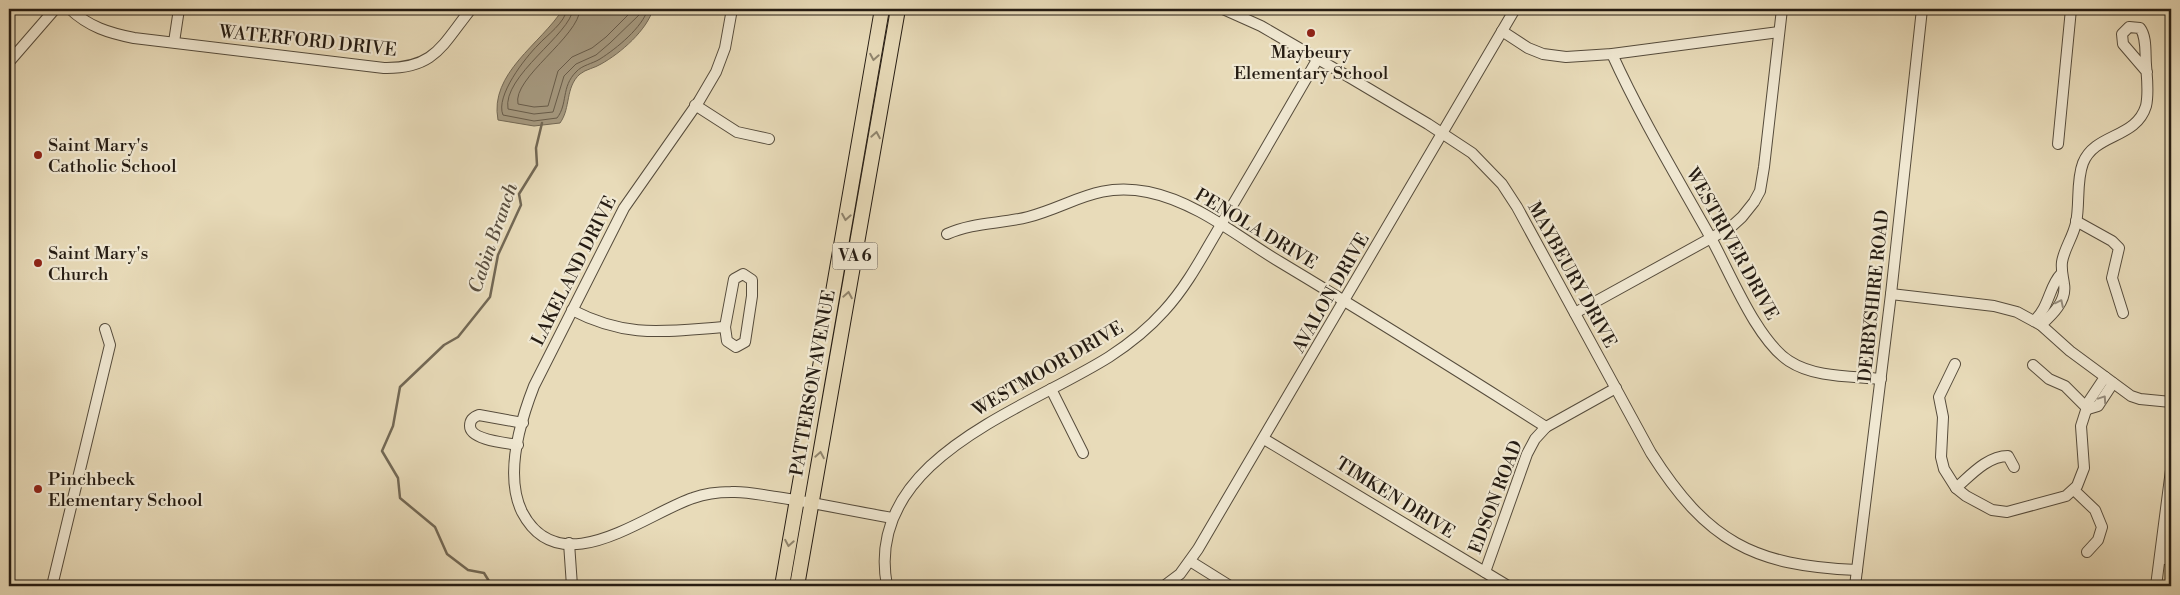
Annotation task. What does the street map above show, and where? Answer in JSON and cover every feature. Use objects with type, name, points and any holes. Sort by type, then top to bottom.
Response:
[{"type":"main road","name":"PATTERSON AVENUE","points":[[782,586],[882,9]]},
{"type":"main road","name":"PATTERSON AVENUE","points":[[797,586],[898,9]]},
{"type":"street","points":[[9,62],[55,9]]},
{"type":"street","name":"WATERFORD DRIVE","points":[[70,9],[89,24],[112,34],[384,68],[405,68],[429,58],[471,9]]},
{"type":"street","points":[[174,42],[179,9]]},
{"type":"street","name":"LAKELAND DRIVE","points":[[569,543],[545,536],[534,528],[522,511],[515,487],[518,445],[534,386],[624,208],[695,105],[720,65],[732,9]]},
{"type":"street","name":"MAYBEURY DRIVE","points":[[1223,9],[1261,26],[1443,133],[1478,158],[1502,184],[1670,483],[1697,514],[1716,530],[1749,550],[1774,560],[1806,566],[1857,570]]},
{"type":"street","name":"AVALON DRIVE","points":[[1164,586],[1180,574],[1190,561],[1345,302],[1515,9]]},
{"type":"street","points":[[1575,313],[1711,239],[1742,218],[1754,202],[1760,191],[1764,167],[1782,9]]},
{"type":"street","name":"DERBYSHIRE ROAD","points":[[1855,586],[1891,294],[1922,9]]},
{"type":"street","points":[[2058,144],[2071,9]]},
{"type":"street","points":[[1502,32],[1519,43],[1543,54],[1566,57],[1612,54],[1779,32]]},
{"type":"street","name":"WESTRIVER DRIVE","points":[[1612,54],[1766,339],[1782,356],[1797,365],[1818,372],[1881,379]]},
{"type":"street","name":"WESTMOOR DRIVE","points":[[887,586],[883,565],[885,537],[892,518],[910,491],[928,470],[960,441],[982,426],[1108,357],[1146,329],[1182,289],[1317,60]]},
{"type":"street","points":[[2037,323],[2054,314],[2065,293],[2061,274],[2064,254],[2073,237],[2082,166],[2093,148],[2124,132],[2137,122],[2147,101],[2147,72]]},
{"type":"street","points":[[695,105],[737,132],[769,139]]},
{"type":"street","name":"PENOLA DRIVE","points":[[947,234],[964,226],[1030,216],[1079,197],[1109,190],[1147,192],[1170,198],[1191,208],[1546,427]]},
{"type":"street","points":[[2076,221],[2112,241],[2119,248],[2112,278],[2123,313]]},
{"type":"street","points":[[740,275],[747,275],[753,283],[745,342],[739,346],[729,344],[726,338],[725,327],[734,279],[740,275]]},
{"type":"street","points":[[1891,294],[1994,306],[2017,312],[2037,323],[2109,380],[2140,399],[2171,402]]},
{"type":"street","points":[[572,310],[611,327],[634,331],[725,327]]},
{"type":"street","points":[[52,586],[110,345],[105,329]]},
{"type":"street","points":[[1955,364],[1940,393],[1939,402],[1943,418],[1941,457],[1946,474],[1956,488],[1986,507],[2007,512],[2022,510],[2066,496],[2074,490],[2084,468],[2080,433],[2094,393],[2109,380]]},
{"type":"street","points":[[2033,365],[2048,379],[2064,386],[2088,409]]},
{"type":"street","name":"EDSON ROAD","points":[[1485,572],[1527,454],[1535,439],[1546,427],[1616,388]]},
{"type":"street","points":[[1051,389],[1083,452]]},
{"type":"street","points":[[518,445],[476,436],[471,431],[470,424],[472,418],[479,415],[523,423]]},
{"type":"street","name":"TIMKEN DRIVE","points":[[1264,439],[1508,586]]},
{"type":"street","points":[[1956,488],[1982,465],[1999,457],[2008,456],[2014,467]]},
{"type":"street","points":[[2156,586],[2171,470]]},
{"type":"street","points":[[2074,490],[2095,510],[2102,527],[2098,540],[2087,552]]},
{"type":"street","points":[[572,586],[569,543],[582,545],[624,531],[695,497],[731,492],[797,500],[892,518]]},
{"type":"street","points":[[2160,558],[2171,560]]},
{"type":"street","points":[[1190,561],[1230,586]]},
{"type":"water","points":[[563,9],[653,9],[645,25],[625,47],[601,64],[582,72],[575,79],[570,91],[566,111],[560,123],[534,126],[498,120],[497,103],[501,88],[509,73],[554,22]]},
{"type":"waterway","name":"Cabin Branch","points":[[492,586],[484,573],[468,570],[447,554],[435,527],[400,498],[398,478],[382,451],[393,426],[400,387],[444,345],[458,337],[490,297],[498,255],[521,205],[519,194],[537,165],[536,148],[542,123]]},
{"type":"place","name":"Maybeury Elementary School","points":[[1311,33]]},
{"type":"place","name":"Saint Mary's Catholic School","points":[[38,155]]},
{"type":"place","name":"Saint Mary's Church","points":[[38,263]]},
{"type":"place","name":"Pinchbeck Elementary School","points":[[38,489]]}]
